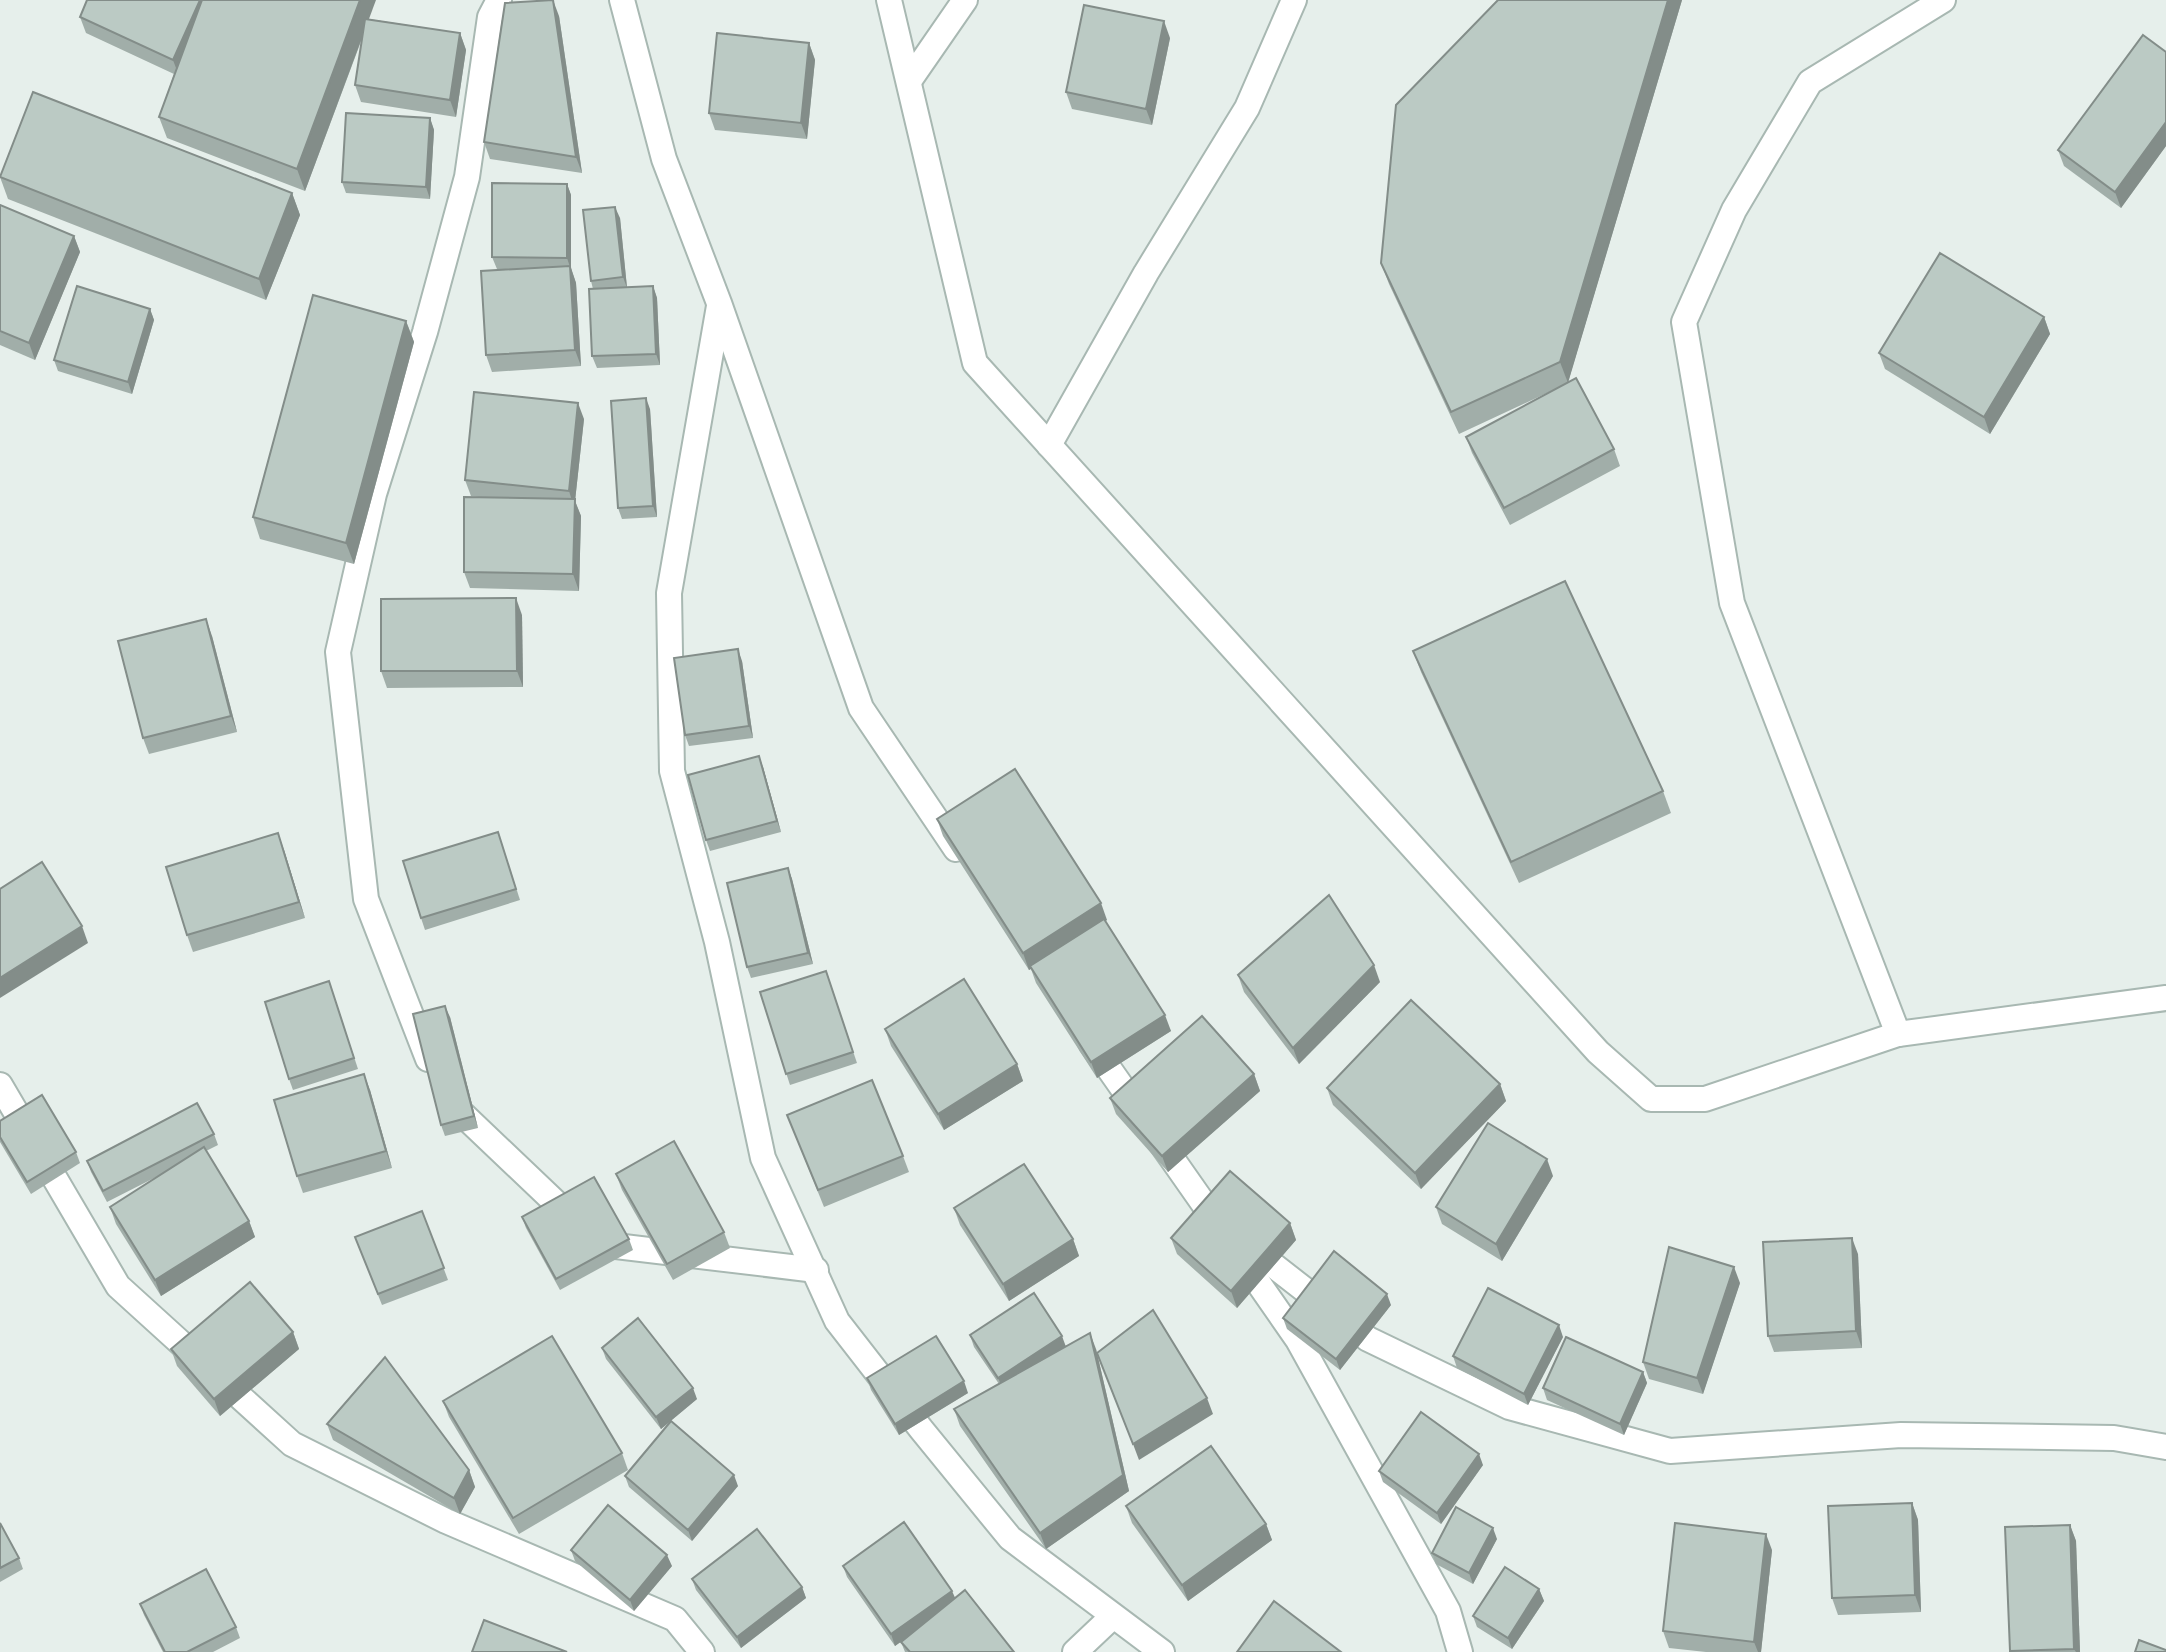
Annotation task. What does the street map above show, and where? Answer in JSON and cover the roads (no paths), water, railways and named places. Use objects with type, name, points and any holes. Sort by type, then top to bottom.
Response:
[{"type":"street","points":[[499,0],[490,17],[467,177],[425,332],[374,494],[338,652],[366,899],[439,1088],[599,1244],[816,1270]]},
{"type":"street","points":[[622,0],[664,159],[719,303],[861,708],[966,863]]},
{"type":"street","points":[[889,0],[975,363],[1598,1052],[1651,1099],[1705,1099],[1898,1034],[2166,998]]},
{"type":"street","points":[[909,81],[965,0]]},
{"type":"street","points":[[1049,445],[1146,273],[1247,108],[1294,0]]},
{"type":"street","points":[[1898,1034],[1732,603],[1684,322],[1734,210],[1810,82],[1943,0]]},
{"type":"street","points":[[719,303],[669,593],[672,771],[717,942],[763,1158],[837,1321],[1010,1538],[1162,1652]]},
{"type":"street","points":[[1081,1030],[1298,1340],[1448,1611],[1460,1652]]},
{"type":"street","points":[[0,1085],[118,1286],[292,1444],[446,1521],[675,1619],[702,1652]]},
{"type":"street","points":[[1215,1220],[1368,1339],[1509,1407],[1670,1451],[1901,1435],[2114,1438],[2166,1447]]},
{"type":"street","points":[[1075,1652],[1112,1617]]}]
